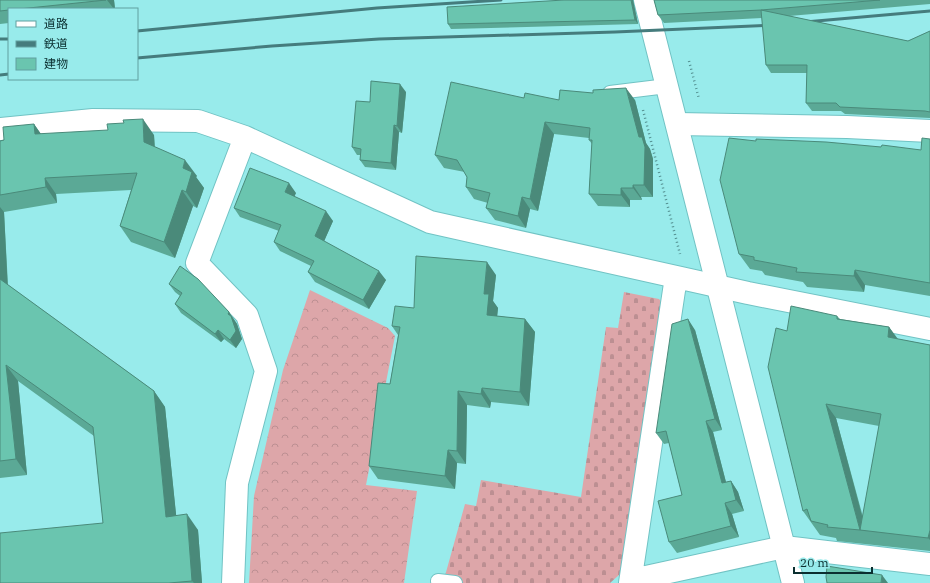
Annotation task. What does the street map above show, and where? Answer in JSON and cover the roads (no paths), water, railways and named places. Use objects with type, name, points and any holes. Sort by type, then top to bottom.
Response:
[{"type":"street","points":[[645,0],[793,583]]},
{"type":"street","points":[[0,129],[93,120],[198,121],[245,137],[430,222],[748,293],[930,329]]},
{"type":"street","points":[[677,124],[930,130]]},
{"type":"street","points":[[233,583],[237,484],[266,371],[247,315],[197,263],[245,137]]},
{"type":"street","points":[[631,583],[676,277]]},
{"type":"street","points":[[631,583],[646,577],[784,547],[930,564]]},
{"type":"lane","points":[[596,94],[667,86]]},
{"type":"lane","points":[[438,580],[455,583]]},
{"type":"railway","points":[[138,31],[377,8],[501,0]]},
{"type":"railway","points":[[805,22],[930,11]]},
{"type":"railway","points":[[138,58],[272,46],[379,39],[615,32],[773,25]]},
{"type":"railway","points":[[0,39],[8,39]]},
{"type":"railway","points":[[0,75],[8,74]]}]
